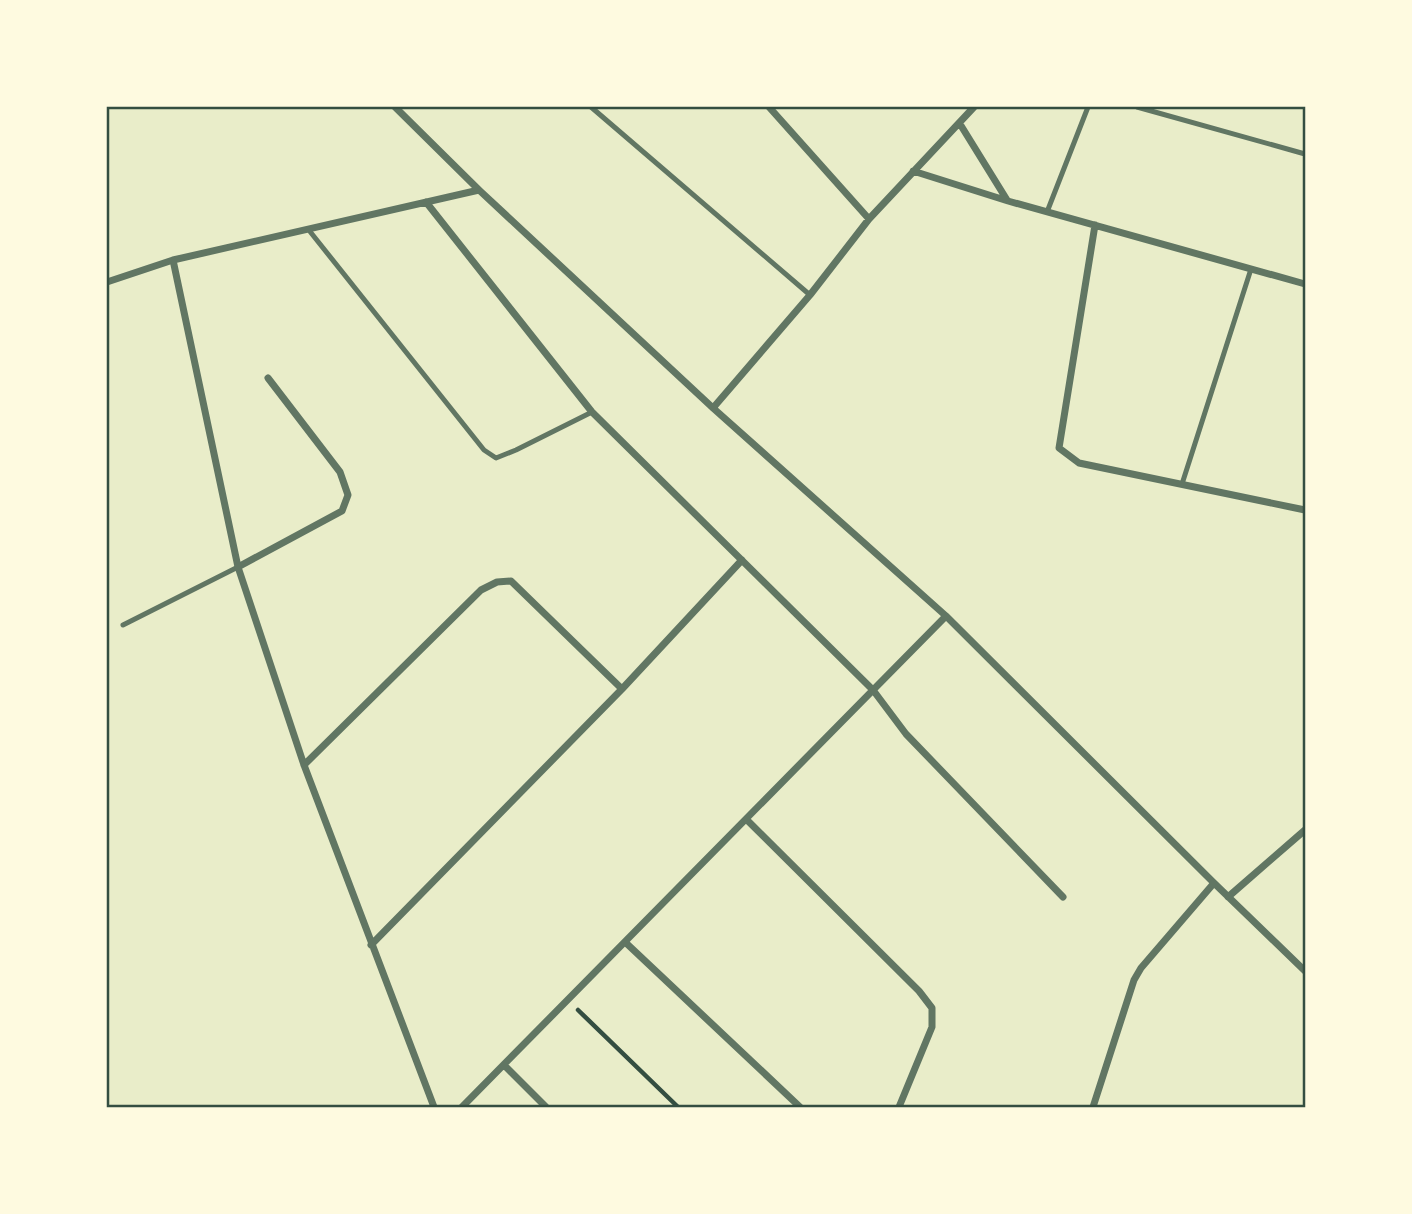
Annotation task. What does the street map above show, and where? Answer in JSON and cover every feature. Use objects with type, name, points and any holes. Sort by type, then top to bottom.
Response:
[{"type":"street","points":[[395,107],[479,190],[713,408],[946,616],[1213,883],[1305,971]]},
{"type":"street","points":[[769,107],[869,219]]},
{"type":"street","points":[[713,408],[810,295],[869,219],[974,107]]},
{"type":"street","points":[[960,124],[1008,201]]},
{"type":"street","points":[[912,171],[1008,201],[1305,284]]},
{"type":"street","points":[[107,282],[173,260],[479,190]]},
{"type":"street","points":[[426,202],[592,412],[873,690],[906,734],[1063,897]]},
{"type":"street","points":[[1096,225],[1059,448],[1079,463],[1305,510]]},
{"type":"street","points":[[173,260],[238,567],[304,765],[434,1107]]},
{"type":"street","points":[[238,567],[342,511],[348,495],[340,471],[268,378]]},
{"type":"street","points":[[371,945],[622,689],[742,560]]},
{"type":"street","points":[[304,765],[481,590],[497,582],[511,581],[622,689]]},
{"type":"street","points":[[462,1107],[946,616]]},
{"type":"street","points":[[746,819],[919,991],[932,1008],[932,1027],[899,1107]]},
{"type":"street","points":[[1228,897],[1305,830]]},
{"type":"street","points":[[1093,1107],[1134,980],[1141,968],[1213,883]]},
{"type":"street","points":[[625,942],[800,1107]]},
{"type":"street","points":[[504,1065],[546,1107]]},
{"type":"lane","points":[[591,107],[810,295]]},
{"type":"lane","points":[[1047,212],[1088,107]]},
{"type":"lane","points":[[1137,107],[1305,154]]},
{"type":"lane","points":[[308,229],[484,450],[496,458],[592,412]]},
{"type":"lane","points":[[1182,484],[1251,269]]},
{"type":"lane","points":[[123,625],[238,567]]},
{"type":"path","points":[[568,1000],[678,1107]]}]
